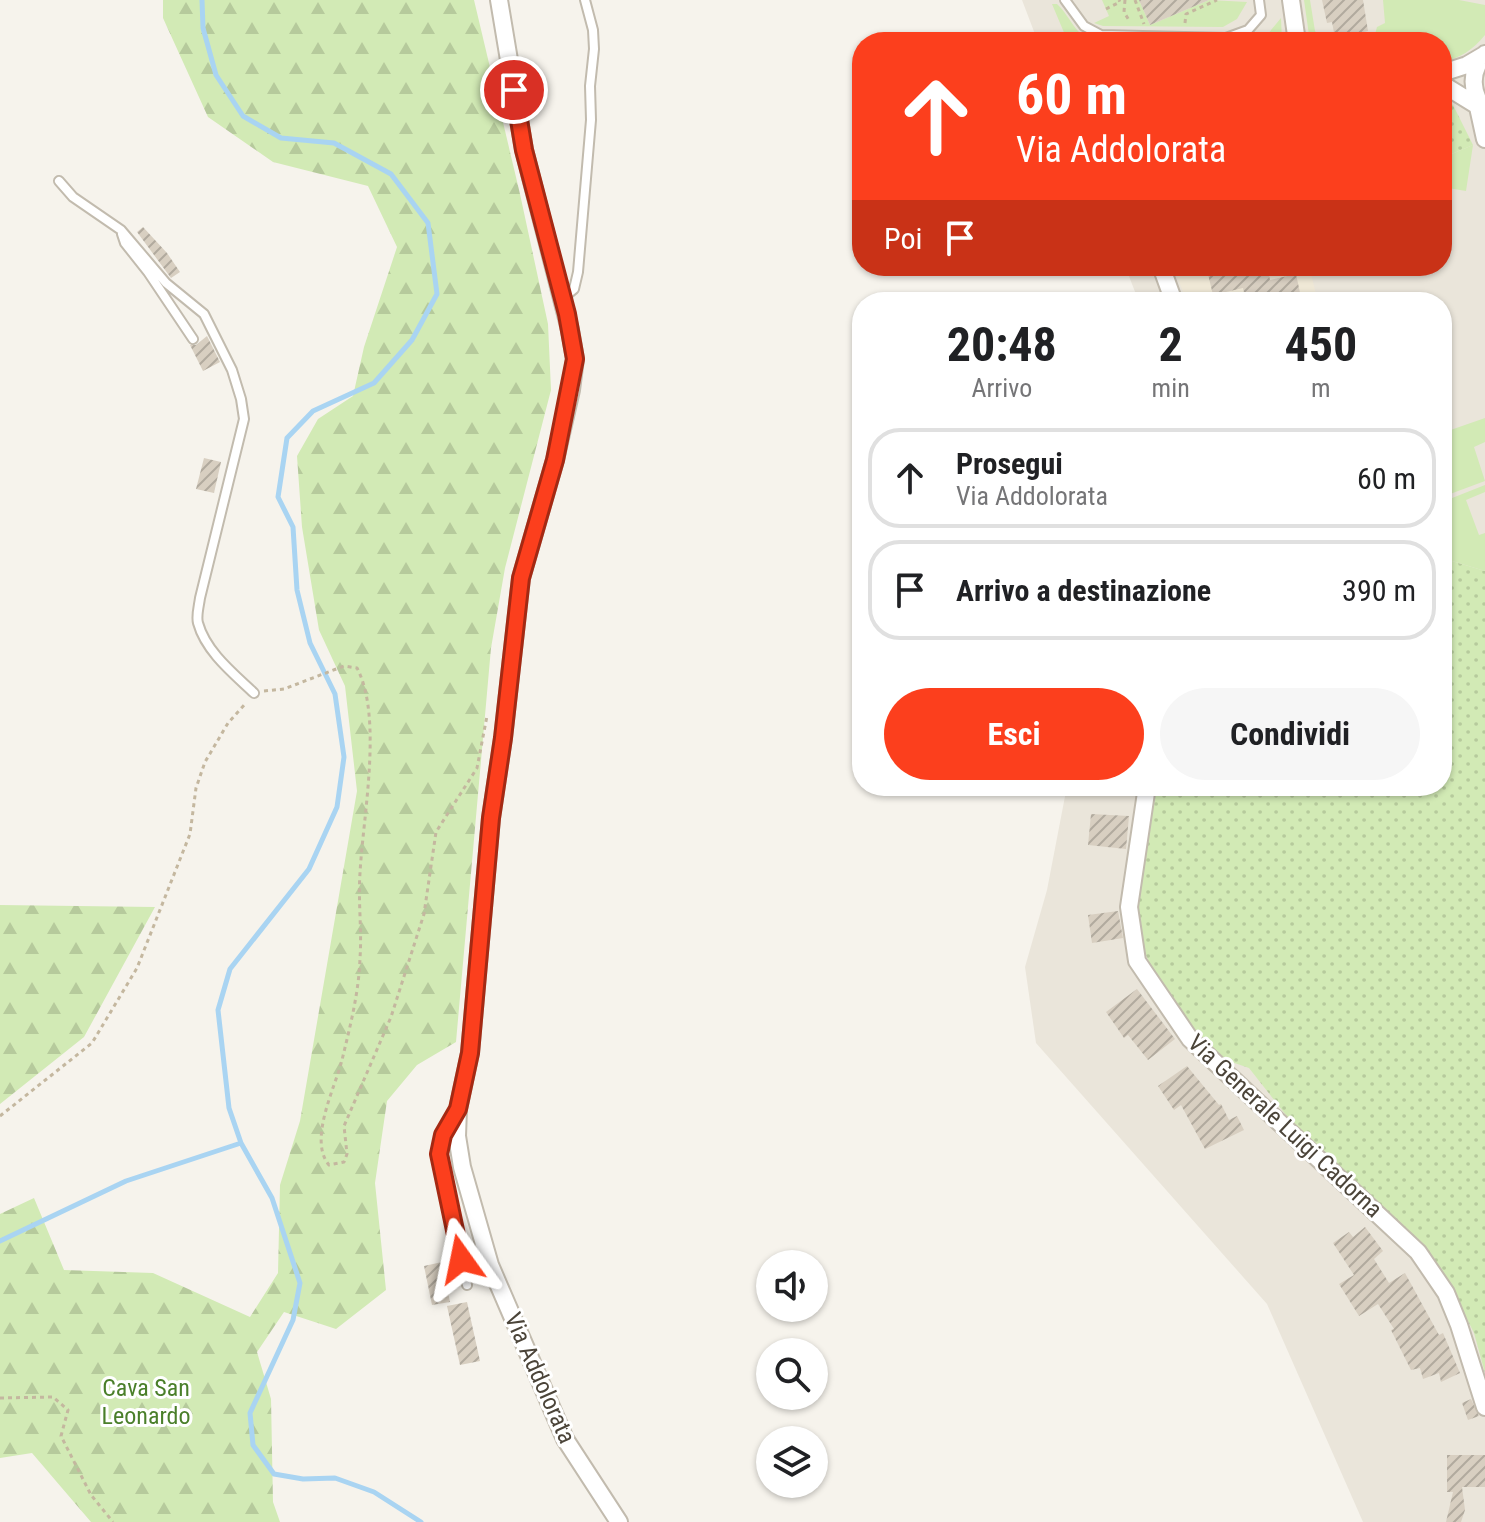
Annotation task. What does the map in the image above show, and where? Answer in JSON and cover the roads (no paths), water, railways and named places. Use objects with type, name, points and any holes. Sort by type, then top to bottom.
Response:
[{"type":"street","name":"Via Addolorata","points":[[499,0],[524,150],[547,247],[563,298],[575,359],[555,460],[521,578],[491,818],[470,1053],[458,1109],[457,1136],[462,1167],[490,1265],[565,1439],[619,1522]]},
{"type":"street","points":[[1291,0],[1296,32]]},
{"type":"street","points":[[1452,70],[1485,54]]},
{"type":"street","points":[[1485,54],[1474,73],[1485,139]]},
{"type":"street","points":[[1452,90],[1480,106]]},
{"type":"street","name":"Via Generale Luigi Cadorna","points":[[1146,796],[1129,907],[1137,961],[1190,1039],[1418,1252],[1446,1293],[1485,1407]]},
{"type":"lane","points":[[563,298],[574,289],[578,272],[591,120],[593,30],[585,0]]},
{"type":"lane","points":[[1065,0],[1084,26],[1095,32]]},
{"type":"lane","points":[[1242,32],[1261,15],[1259,0]]},
{"type":"lane","points":[[59,181],[73,197],[121,230],[166,283],[204,314],[232,370],[244,419],[197,621],[206,641],[254,693]]},
{"type":"lane","points":[[121,230],[125,243],[193,339]]},
{"type":"lane","points":[[458,1109],[443,1135],[439,1154],[467,1285]]},
{"type":"waterway","name":"Cava San Leonardo","points":[[202,0],[203,28],[216,75],[243,116],[281,138],[334,143],[391,174],[428,223],[437,294],[412,340],[374,383],[313,411],[287,438],[278,497],[293,527],[297,590],[310,643],[335,694],[344,757],[337,807],[309,869],[230,969],[218,1010],[229,1108],[241,1143],[272,1198],[300,1283],[293,1320],[250,1413],[253,1445],[274,1474],[303,1479],[335,1478],[374,1492],[421,1522]]},
{"type":"waterway","points":[[0,1241],[126,1181],[241,1143]]}]
